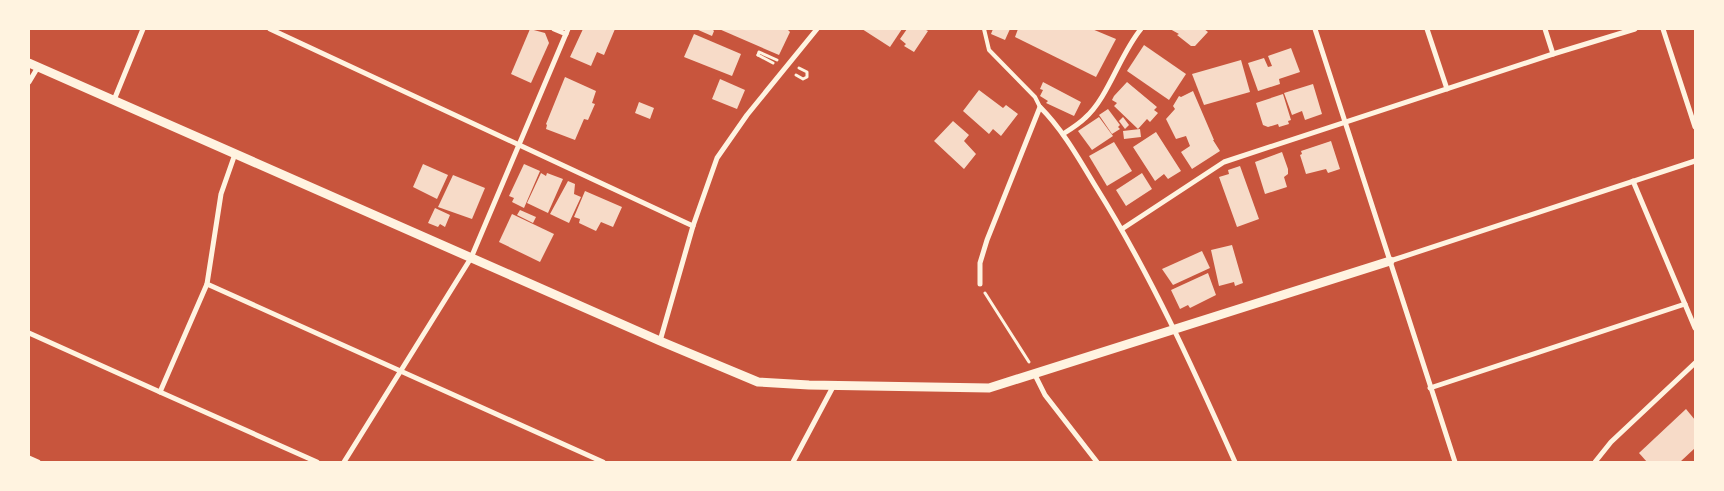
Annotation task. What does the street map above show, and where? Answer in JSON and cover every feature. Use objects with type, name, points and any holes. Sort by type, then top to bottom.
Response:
[{"type":"street","points":[[114,100],[143,29]]},
{"type":"street","points":[[270,29],[693,226]]},
{"type":"street","points":[[344,462],[471,258],[567,31],[554,29]]},
{"type":"street","points":[[660,341],[693,226],[717,158],[747,115],[816,29]]},
{"type":"street","points":[[1063,134],[1087,117],[1102,95],[1130,43],[1141,29]]},
{"type":"street","points":[[1315,29],[1455,462]]},
{"type":"street","points":[[1427,29],[1447,89]]},
{"type":"street","points":[[1545,29],[1553,54]]},
{"type":"street","points":[[1122,229],[1224,162],[1635,29]]},
{"type":"street","points":[[1663,29],[1695,127]]},
{"type":"street","points":[[29,63],[660,341],[758,382],[809,386],[834,384],[989,388],[1176,330],[1695,161]]},
{"type":"street","points":[[29,82],[38,67]]},
{"type":"street","points":[[980,284],[980,263],[987,240],[1040,107],[1063,134],[1122,229],[1176,330],[1235,462]]},
{"type":"street","points":[[160,392],[207,284],[221,194],[236,154]]},
{"type":"street","points":[[1633,181],[1695,328]]},
{"type":"street","points":[[207,284],[603,462]]},
{"type":"street","points":[[1430,388],[1685,304]]},
{"type":"street","points":[[29,333],[317,462]]},
{"type":"street","points":[[1595,462],[1612,442],[1695,363]]},
{"type":"street","points":[[1035,375],[1045,395],[1097,462]]},
{"type":"street","points":[[793,462],[834,384]]},
{"type":"street","points":[[29,458],[38,462]]},
{"type":"lane","points":[[984,29],[989,50],[1035,97],[1040,107]]},
{"type":"path","points":[[774,64],[758,55],[759,52],[788,65]]},
{"type":"path","points":[[980,284],[1035,375]]},
{"type":"building","points":[[530,29],[545,33],[549,43],[531,83],[511,74]]},
{"type":"building","points":[[583,29],[615,29],[604,55],[597,52],[591,66],[570,57]]},
{"type":"building","points":[[696,29],[712,29],[714,31],[712,36]]},
{"type":"building","points":[[719,29],[787,29],[790,32],[779,55]]},
{"type":"building","points":[[862,29],[902,29],[890,47]]},
{"type":"building","points":[[907,29],[924,29],[928,31],[914,52],[904,46],[906,44],[900,39]]},
{"type":"building","points":[[993,29],[1010,29],[1005,40],[991,34]]},
{"type":"building","points":[[1018,29],[1092,29],[1116,39],[1096,77],[1015,37]]},
{"type":"building","points":[[1170,29],[1204,29],[1208,32],[1195,46],[1191,46],[1177,35],[1179,34]]},
{"type":"building","points":[[694,34],[741,54],[732,76],[684,57]]},
{"type":"building","points":[[1144,45],[1186,74],[1169,100],[1127,71]]},
{"type":"building","points":[[1291,48],[1300,72],[1279,79],[1280,84],[1258,91],[1248,63],[1264,58],[1268,67],[1272,66],[1268,56]]},
{"type":"building","points":[[1241,60],[1250,92],[1204,105],[1192,74]]},
{"type":"building","points":[[565,77],[596,91],[592,103],[595,104],[588,120],[584,119],[575,140],[546,129],[546,124]]},
{"type":"building","points":[[720,79],[745,90],[737,109],[712,99]]},
{"type":"building","points":[[1043,82],[1081,102],[1074,116],[1046,103],[1048,101],[1040,96],[1043,90],[1040,89]]},
{"type":"building","points":[[1127,82],[1157,107],[1154,110],[1158,113],[1150,122],[1147,119],[1138,129],[1114,106],[1117,103],[1112,100]]},
{"type":"building","points":[[1313,84],[1322,114],[1305,120],[1302,111],[1292,115],[1284,93]]},
{"type":"building","points":[[979,90],[1003,108],[1006,105],[1018,114],[1001,136],[993,129],[989,134],[963,111]]},
{"type":"building","points":[[1193,91],[1213,140],[1220,151],[1192,169],[1181,152],[1190,146],[1186,136],[1176,139],[1166,119],[1175,109],[1173,106],[1179,96],[1181,97]]},
{"type":"building","points":[[1283,94],[1291,120],[1288,121],[1289,124],[1279,127],[1278,124],[1268,127],[1263,125],[1256,103]]},
{"type":"building","points":[[639,102],[654,108],[650,119],[635,113]]},
{"type":"building","points":[[1108,109],[1120,125],[1118,127],[1120,129],[1112,134],[1099,115]]},
{"type":"building","points":[[1099,117],[1113,136],[1092,150],[1078,131]]},
{"type":"building","points":[[1123,117],[1129,125],[1125,129],[1119,121]]},
{"type":"building","points":[[953,121],[969,135],[964,141],[976,154],[964,169],[934,141]]},
{"type":"building","points":[[1140,129],[1141,137],[1124,139],[1123,131]]},
{"type":"building","points":[[1156,132],[1181,171],[1168,179],[1164,174],[1155,181],[1133,147]]},
{"type":"building","points":[[1331,141],[1340,169],[1328,173],[1326,169],[1306,174],[1300,155],[1302,154],[1301,151]]},
{"type":"building","points":[[1114,142],[1132,171],[1107,186],[1089,156]]},
{"type":"building","points":[[1282,152],[1288,169],[1288,174],[1284,177],[1287,187],[1265,194],[1255,162]]},
{"type":"building","points":[[423,164],[448,175],[437,199],[413,187]]},
{"type":"building","points":[[524,164],[540,171],[524,208],[512,202],[514,198],[509,196]]},
{"type":"building","points":[[1240,166],[1259,219],[1237,227],[1219,177],[1229,174],[1228,170]]},
{"type":"building","points":[[541,173],[546,176],[547,173],[563,179],[548,213],[527,203]]},
{"type":"building","points":[[1142,173],[1152,189],[1126,206],[1116,190]]},
{"type":"building","points":[[453,175],[485,188],[472,219],[438,207]]},
{"type":"building","points":[[568,181],[575,184],[574,194],[581,197],[569,223],[550,214]]},
{"type":"building","points":[[585,191],[622,207],[613,227],[601,222],[596,231],[579,223],[580,219],[574,217]]},
{"type":"building","points":[[435,208],[450,215],[445,227],[440,224],[438,227],[428,223]]},
{"type":"building","points":[[520,210],[536,217],[533,223],[517,215]]},
{"type":"building","points":[[512,214],[554,234],[540,262],[499,242]]},
{"type":"building","points":[[1232,245],[1243,283],[1235,286],[1234,282],[1219,286],[1211,250]]},
{"type":"building","points":[[1202,251],[1210,268],[1173,285],[1162,269]]},
{"type":"building","points":[[1208,273],[1216,295],[1190,308],[1188,305],[1180,309],[1171,290]]},
{"type":"building","points":[[1686,409],[1695,420],[1695,448],[1680,462],[1647,462],[1639,453]]}]
